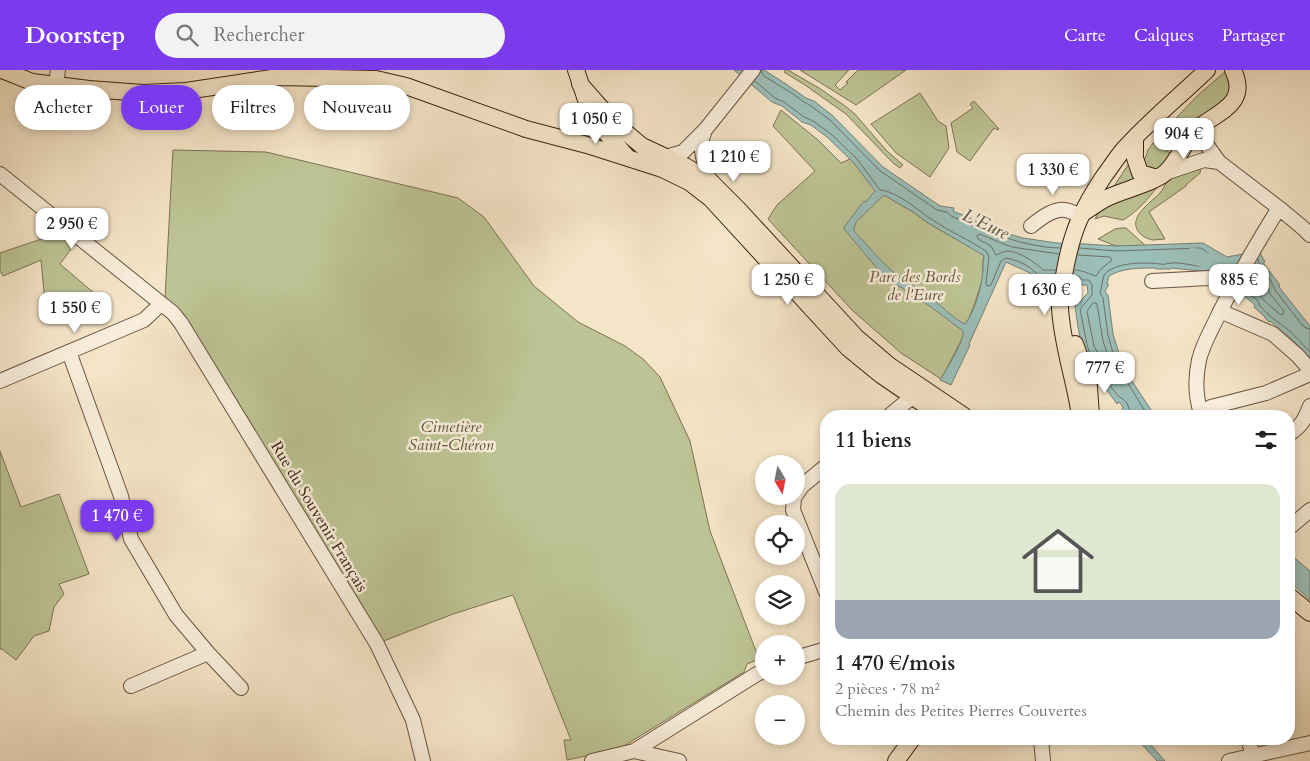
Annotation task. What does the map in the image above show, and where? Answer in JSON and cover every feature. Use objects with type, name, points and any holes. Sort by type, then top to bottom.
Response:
[{"type":"main road","points":[[2,70],[32,82],[57,78],[135,92],[186,91],[278,77],[376,79],[406,86],[526,129],[587,145],[664,163],[684,159],[709,180],[738,209],[856,337],[890,366],[955,410]]},
{"type":"main road","points":[[1081,216],[1107,197],[1161,175],[1192,135],[1231,105],[1236,96],[1238,86],[1233,70]]},
{"type":"main road","points":[[1079,410],[1062,333],[1060,306],[1062,284],[1072,237],[1091,196],[1124,149],[1202,73]]},
{"type":"main road","points":[[578,77],[588,106],[598,125],[622,152]]},
{"type":"main road","points":[[578,77],[606,114],[642,146],[711,198],[848,348],[932,410]]},
{"type":"main road","points":[[587,145],[595,134],[598,125]]},
{"type":"main road","points":[[1134,138],[1135,158],[1140,173],[1161,175]]},
{"type":"main road","points":[[622,152],[642,146]]},
{"type":"main road","points":[[1062,284],[1076,351],[1087,377],[1091,410]]},
{"type":"main road","points":[[1295,601],[1310,613]]},
{"type":"main road","points":[[896,761],[908,745]]},
{"type":"main road","points":[[908,761],[920,745]]},
{"type":"street","points":[[689,182],[684,159],[753,70]]},
{"type":"street","points":[[1192,135],[1195,152],[1204,160]]},
{"type":"street","points":[[1192,135],[1219,162],[1279,208],[1310,235]]},
{"type":"street","points":[[703,136],[703,157],[709,180]]},
{"type":"street","points":[[1161,175],[1204,160],[1219,162]]},
{"type":"street","name":"Rue du Souvenir Français","points":[[0,174],[173,313],[181,324],[377,644],[413,720],[423,761]]},
{"type":"street","points":[[1205,410],[1196,392],[1199,360],[1203,347],[1232,288],[1279,208]]},
{"type":"street","points":[[1031,226],[1040,218],[1062,209],[1081,216]]},
{"type":"street","points":[[1152,282],[1209,278],[1223,281],[1232,288]]},
{"type":"street","points":[[0,381],[144,320],[160,304]]},
{"type":"street","points":[[1215,410],[1266,393],[1310,372],[1298,356],[1273,334],[1220,311]]},
{"type":"street","points":[[69,352],[121,496],[131,539],[176,615],[241,688]]},
{"type":"street","points":[[896,410],[912,397]]},
{"type":"street","points":[[1295,430],[1301,425],[1310,406]]},
{"type":"street","points":[[805,484],[820,471]]},
{"type":"street","points":[[794,505],[794,510],[820,577]]},
{"type":"street","points":[[1295,523],[1310,510]]},
{"type":"street","points":[[805,656],[820,652]]},
{"type":"street","points":[[131,686],[208,653]]},
{"type":"street","points":[[592,761],[634,751],[755,675]]},
{"type":"street","points":[[1229,761],[1255,758],[1310,743]]},
{"type":"street","points":[[1042,745],[1043,761]]},
{"type":"street","points":[[1250,745],[1255,758]]},
{"type":"street","points":[[634,751],[679,761]]},
{"type":"green space","points":[[785,70],[819,88],[854,113],[886,150],[903,165],[900,168],[893,163],[846,114],[784,72]]},
{"type":"green space","points":[[800,70],[849,70],[835,85],[840,90],[858,70],[906,70],[856,105]]},
{"type":"green space","points":[[1226,71],[1230,76],[1231,94],[1176,149],[1157,138],[1197,96]]},
{"type":"green space","points":[[920,93],[938,121],[946,126],[949,148],[930,177],[896,153],[871,124]]},
{"type":"green space","points":[[974,101],[999,129],[994,128],[970,161],[957,152],[951,123],[973,108],[970,104]]},
{"type":"green space","name":"Parc des Bords de l'Eure","points":[[781,110],[818,140],[841,163],[850,159],[884,195],[928,223],[983,254],[983,277],[976,300],[961,341],[941,379],[901,353],[852,310],[768,219],[777,205],[815,171],[773,126]]},
{"type":"green space","points":[[1153,143],[1172,154],[1158,170],[1146,169],[1141,159],[1145,159]]},
{"type":"green space","name":"Cimetière Saint-Chéron","points":[[173,150],[266,152],[458,198],[484,217],[534,286],[578,322],[625,346],[643,359],[660,377],[690,441],[710,531],[755,649],[755,661],[747,664],[744,672],[619,749],[567,760],[564,740],[571,740],[513,595],[453,614],[381,642],[165,298]]},
{"type":"green space","points":[[1130,162],[1145,178],[1110,192]]},
{"type":"green space","points":[[1201,167],[1200,173],[1186,186],[1149,212],[1165,239],[1153,240],[1141,235],[1138,232],[1136,220],[1160,193],[1167,182]]},
{"type":"green space","points":[[1158,186],[1142,205],[1123,220],[1104,216],[1095,219],[1102,207]]},
{"type":"green space","points":[[1126,228],[1146,246],[1116,246],[1098,239],[1115,229]]},
{"type":"green space","points":[[62,232],[75,244],[60,264],[94,293],[46,314],[41,260],[3,276],[0,271],[0,253]]},
{"type":"green space","points":[[0,451],[21,507],[59,494],[89,574],[59,584],[64,594],[54,607],[49,631],[34,636],[16,660],[0,649]]},
{"type":"water","points":[[734,70],[764,70],[806,98],[814,101],[833,116],[883,167],[940,206],[954,208],[953,211],[1005,233],[1023,238],[1057,243],[1116,246],[1203,243],[1227,257],[1259,251],[1265,262],[1263,263],[1280,285],[1279,287],[1310,326],[1310,362],[1300,347],[1269,322],[1254,307],[1255,305],[1211,272],[1171,268],[1137,268],[1119,271],[1109,276],[1107,284],[1109,285],[1105,292],[1108,295],[1113,334],[1122,363],[1128,375],[1151,410],[1123,410],[1123,407],[1119,402],[1117,404],[1098,378],[1085,356],[1075,306],[1088,293],[1087,285],[1082,285],[1077,281],[1050,281],[1043,282],[1042,285],[1030,273],[1006,262],[951,385],[940,380],[958,349],[963,331],[931,307],[889,281],[845,230],[844,227],[864,201],[866,202],[875,191],[853,162],[827,137],[811,125],[802,122],[782,106],[772,102]],"holes":[[[884,195],[984,257],[983,275],[978,296],[965,324],[892,271],[854,231],[856,222]]]},
{"type":"water","points":[[1295,558],[1310,571],[1310,600],[1295,586]]},
{"type":"water","points":[[1142,745],[1151,745],[1165,761],[1157,761]]},
{"type":"waterway","points":[[1192,256],[1241,275]]},
{"type":"water label","name":"L'Eure","points":[[986,224]]}]
